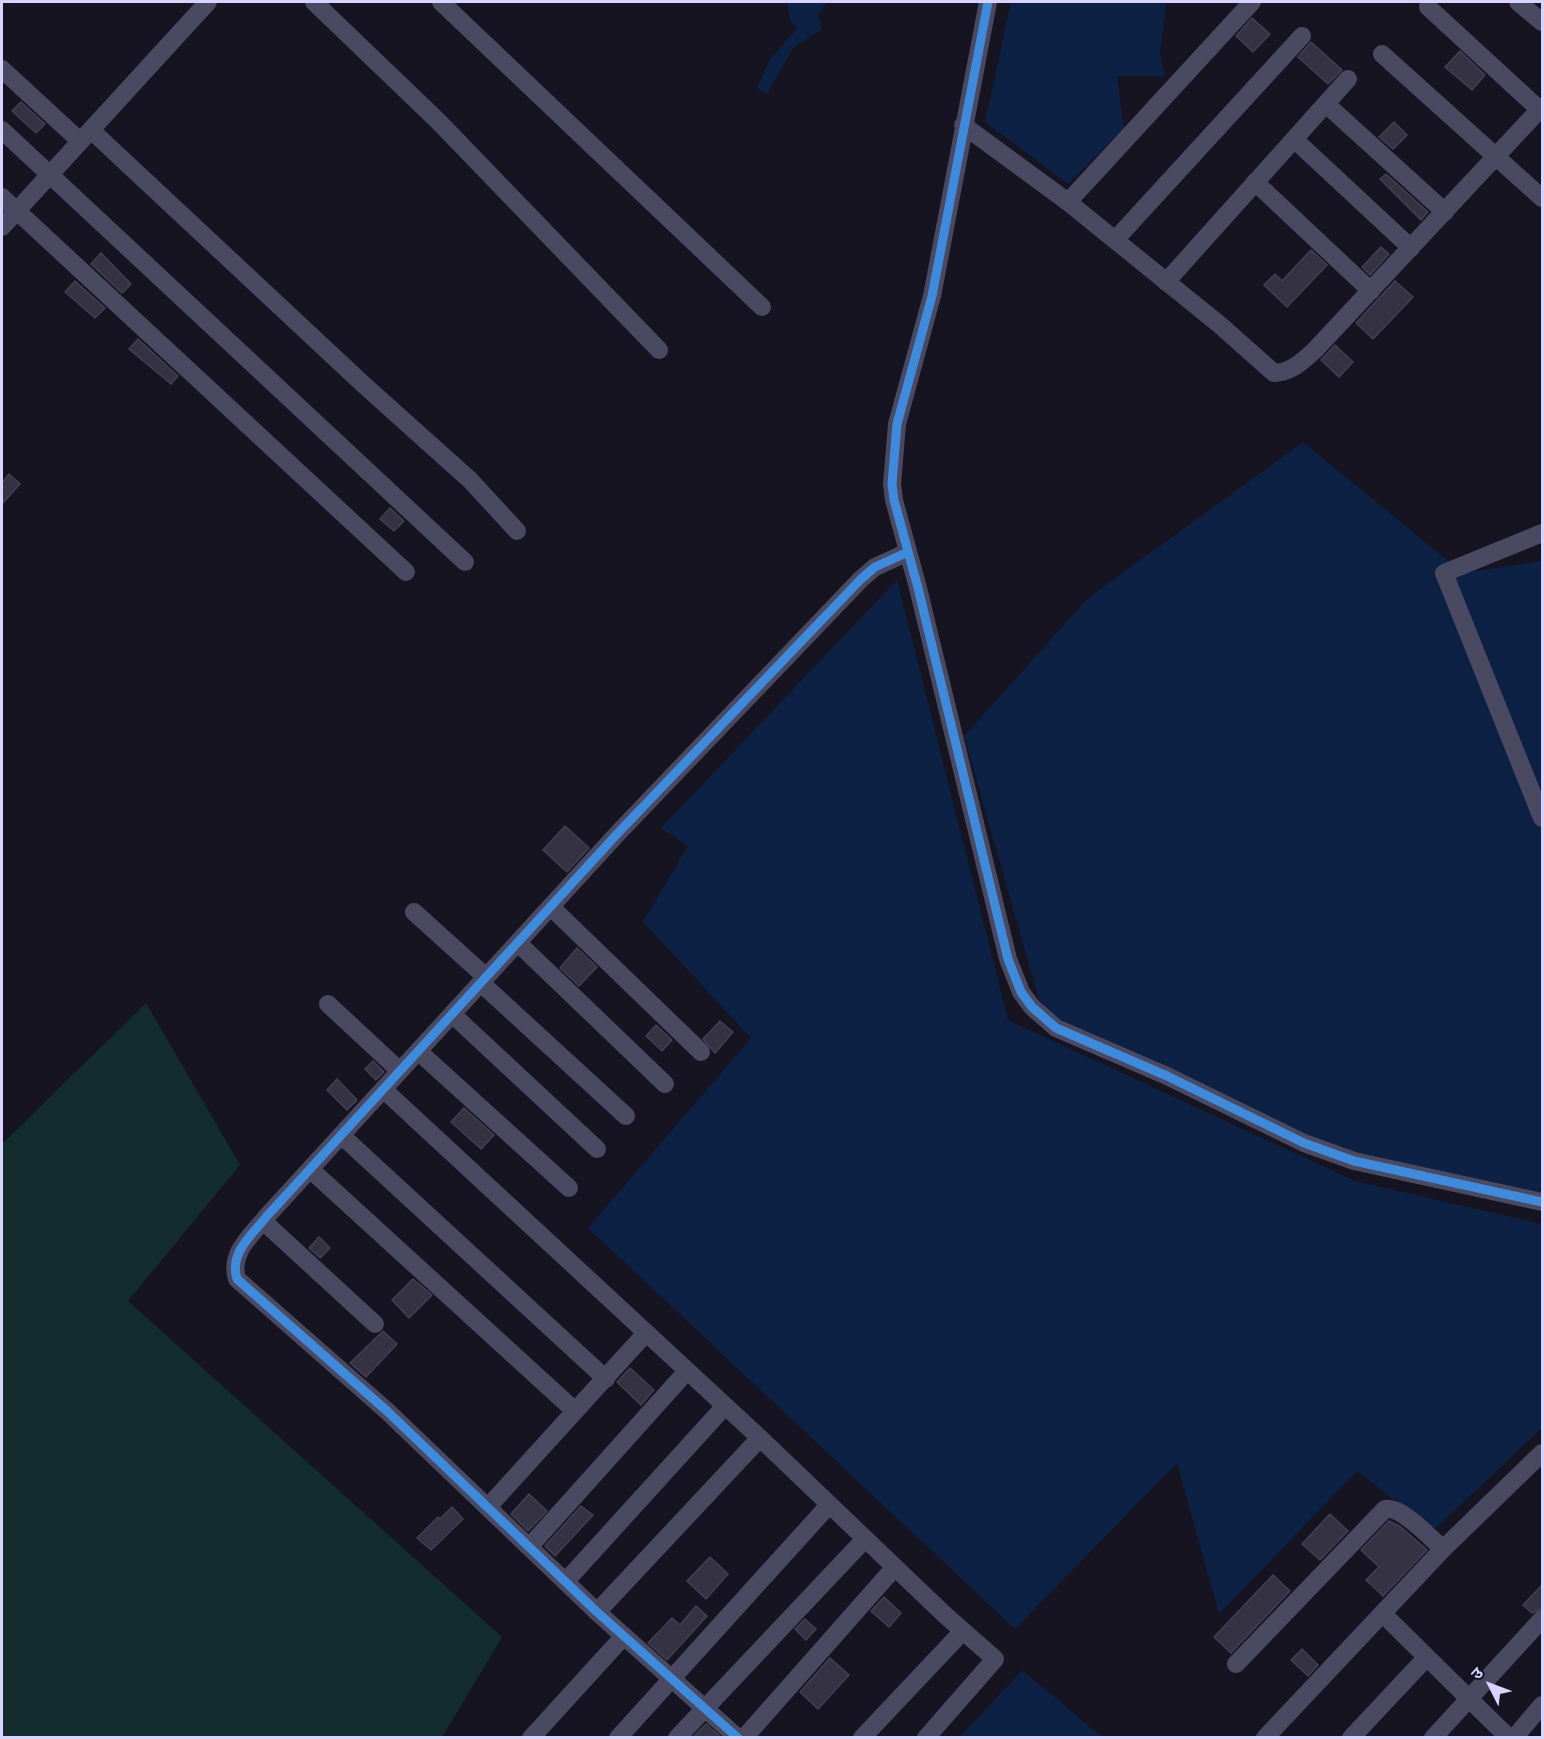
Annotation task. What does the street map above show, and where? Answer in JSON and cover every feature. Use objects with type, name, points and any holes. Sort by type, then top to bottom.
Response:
[{"type":"street","points":[[2,227],[208,2]]},
{"type":"street","points":[[314,2],[438,121],[658,350]]},
{"type":"street","points":[[441,2],[762,307]]},
{"type":"street","points":[[988,2],[932,296],[897,424],[892,465],[894,500],[1008,959],[1021,992],[1032,1007],[1056,1028],[1167,1076],[1304,1143],[1354,1161],[1542,1202]]},
{"type":"street","points":[[1068,202],[1252,2]]},
{"type":"street","points":[[1518,2],[1542,22]]},
{"type":"street","points":[[963,125],[1068,202],[1274,373],[1285,372],[1298,365],[1371,291],[1542,109],[1428,7]]},
{"type":"street","points":[[1115,240],[1302,36]]},
{"type":"street","points":[[1382,54],[1542,198]]},
{"type":"street","points":[[2,69],[86,136],[470,480],[518,531]]},
{"type":"street","points":[[1166,282],[1348,79]]},
{"type":"street","points":[[1326,104],[1445,212]]},
{"type":"street","points":[[2,130],[465,562]]},
{"type":"street","points":[[1294,139],[1411,248]]},
{"type":"street","points":[[1254,182],[1371,291]]},
{"type":"street","points":[[2,197],[406,572]]},
{"type":"street","points":[[1542,533],[1444,573],[1542,818]]},
{"type":"street","points":[[738,1737],[597,1612],[387,1412],[237,1279],[233,1266],[237,1254],[263,1221],[341,1135],[550,907],[843,597],[875,567],[908,552]]},
{"type":"street","points":[[550,907],[701,1052]]},
{"type":"street","points":[[414,912],[626,1116]]},
{"type":"street","points":[[518,943],[664,1084]]},
{"type":"street","points":[[327,1005],[400,1071]]},
{"type":"street","points":[[452,1014],[597,1149]]},
{"type":"street","points":[[418,1052],[569,1188]]},
{"type":"street","points":[[383,1089],[995,1659],[926,1737]]},
{"type":"street","points":[[341,1135],[606,1379]]},
{"type":"street","points":[[310,1169],[575,1411]]},
{"type":"street","points":[[263,1221],[375,1324]]},
{"type":"street","points":[[488,1507],[646,1333]]},
{"type":"street","points":[[530,1546],[687,1371]]},
{"type":"street","points":[[566,1581],[725,1406]]},
{"type":"street","points":[[597,1612],[760,1438]]},
{"type":"street","points":[[1265,1737],[1443,1549],[1542,1453]]},
{"type":"street","points":[[618,1737],[829,1505]]},
{"type":"street","points":[[1236,1664],[1385,1509],[1398,1511],[1443,1549]]},
{"type":"street","points":[[677,1737],[865,1539]]},
{"type":"street","points":[[744,1737],[895,1568]]},
{"type":"street","points":[[1383,1614],[1511,1737],[1542,1706]]},
{"type":"street","points":[[1432,1737],[1542,1619]]},
{"type":"street","points":[[862,1737],[963,1630]]},
{"type":"street","points":[[531,1737],[624,1636]]},
{"type":"street","points":[[1351,1737],[1428,1657]]},
{"type":"green space","points":[[146,1003],[240,1165],[128,1301],[502,1637],[442,1737],[2,1737],[2,1144]]},
{"type":"water","points":[[787,2],[827,2],[818,14],[822,29],[793,48],[767,94],[757,88],[769,61],[797,28],[790,20]]},
{"type":"water","points":[[1011,2],[1164,2],[1166,5],[1160,55],[1165,76],[1117,76],[1124,128],[1068,184],[985,122]]},
{"type":"water","points":[[1303,442],[1463,573],[1542,561],[1542,1207],[1354,1161],[1044,1018],[964,736],[1088,598]]},
{"type":"water","points":[[897,580],[1008,1020],[1355,1181],[1542,1224],[1542,1428],[1433,1531],[1357,1471],[1219,1614],[1177,1463],[1015,1629],[588,1228],[751,1038],[643,922],[688,846],[661,828]]},
{"type":"water","points":[[1022,1670],[1102,1737],[960,1737]]},
{"type":"building","points":[[1252,18],[1270,34],[1253,52],[1236,36]]},
{"type":"building","points":[[1311,42],[1342,70],[1328,84],[1298,57]]},
{"type":"building","points":[[1460,51],[1485,75],[1472,90],[1445,67]]},
{"type":"building","points":[[21,102],[45,124],[36,133],[12,111]]},
{"type":"building","points":[[1394,122],[1407,135],[1393,149],[1379,137]]},
{"type":"building","points":[[1386,174],[1428,212],[1421,220],[1380,179]]},
{"type":"building","points":[[1381,247],[1389,254],[1370,275],[1362,267]]},
{"type":"building","points":[[1311,250],[1327,265],[1287,307],[1264,285],[1275,274],[1282,281]]},
{"type":"building","points":[[101,253],[131,284],[122,293],[91,264]]},
{"type":"building","points":[[75,281],[105,308],[95,318],[65,292]]},
{"type":"building","points":[[1395,281],[1413,297],[1373,339],[1356,323]]},
{"type":"building","points":[[138,339],[178,376],[171,384],[129,349]]},
{"type":"building","points":[[1335,345],[1353,362],[1339,377],[1321,360]]},
{"type":"building","points":[[9,474],[20,484],[2,504],[2,483]]},
{"type":"building","points":[[390,508],[404,521],[394,531],[380,519]]},
{"type":"building","points":[[565,826],[589,848],[567,872],[543,850]]},
{"type":"building","points":[[577,948],[597,967],[579,986],[560,968]]},
{"type":"building","points":[[720,1021],[733,1032],[715,1053],[703,1039]]},
{"type":"building","points":[[656,1025],[672,1040],[662,1051],[646,1036]]},
{"type":"building","points":[[373,1061],[384,1072],[376,1080],[365,1069]]},
{"type":"building","points":[[337,1079],[357,1100],[347,1110],[327,1090]]},
{"type":"building","points":[[464,1108],[494,1135],[481,1149],[451,1122]]},
{"type":"building","points":[[319,1237],[330,1248],[320,1258],[309,1248]]},
{"type":"building","points":[[413,1279],[432,1295],[409,1318],[392,1300]]},
{"type":"building","points":[[383,1331],[397,1344],[366,1377],[350,1363]]},
{"type":"building","points":[[630,1368],[654,1390],[641,1405],[617,1382]]},
{"type":"building","points":[[529,1494],[547,1511],[528,1531],[511,1514]]},
{"type":"building","points":[[581,1506],[593,1515],[555,1556],[545,1546]]},
{"type":"building","points":[[452,1507],[463,1519],[431,1550],[417,1538]]},
{"type":"building","points":[[1330,1514],[1348,1531],[1320,1560],[1302,1544]]},
{"type":"building","points":[[1389,1521],[1401,1527],[1427,1550],[1383,1596],[1366,1580],[1379,1567],[1361,1550]]},
{"type":"building","points":[[710,1557],[728,1574],[706,1599],[687,1581]]},
{"type":"building","points":[[1273,1575],[1290,1591],[1231,1653],[1214,1637]]},
{"type":"building","points":[[1542,1585],[1542,1608],[1532,1613],[1523,1605]]},
{"type":"building","points":[[884,1597],[901,1613],[889,1627],[871,1611]]},
{"type":"building","points":[[696,1606],[707,1616],[667,1660],[648,1643],[672,1618],[680,1625]]},
{"type":"building","points":[[805,1619],[816,1629],[806,1640],[795,1629]]},
{"type":"building","points":[[1302,1649],[1318,1665],[1308,1676],[1291,1660]]},
{"type":"building","points":[[830,1658],[849,1675],[818,1709],[800,1692]]},
{"type":"building","points":[[706,1724],[721,1737],[693,1737]]},
{"type":"cycle path","points":[[988,2],[932,296],[897,424],[892,484],[894,500],[918,588],[1008,959],[1021,992],[1032,1007],[1056,1028],[1167,1076],[1304,1143],[1354,1161],[1542,1202]]},
{"type":"cycle path","points":[[738,1738],[597,1612],[387,1411],[237,1279],[236,1261],[243,1245],[267,1216],[618,833],[861,579],[875,567],[908,552]]}]
